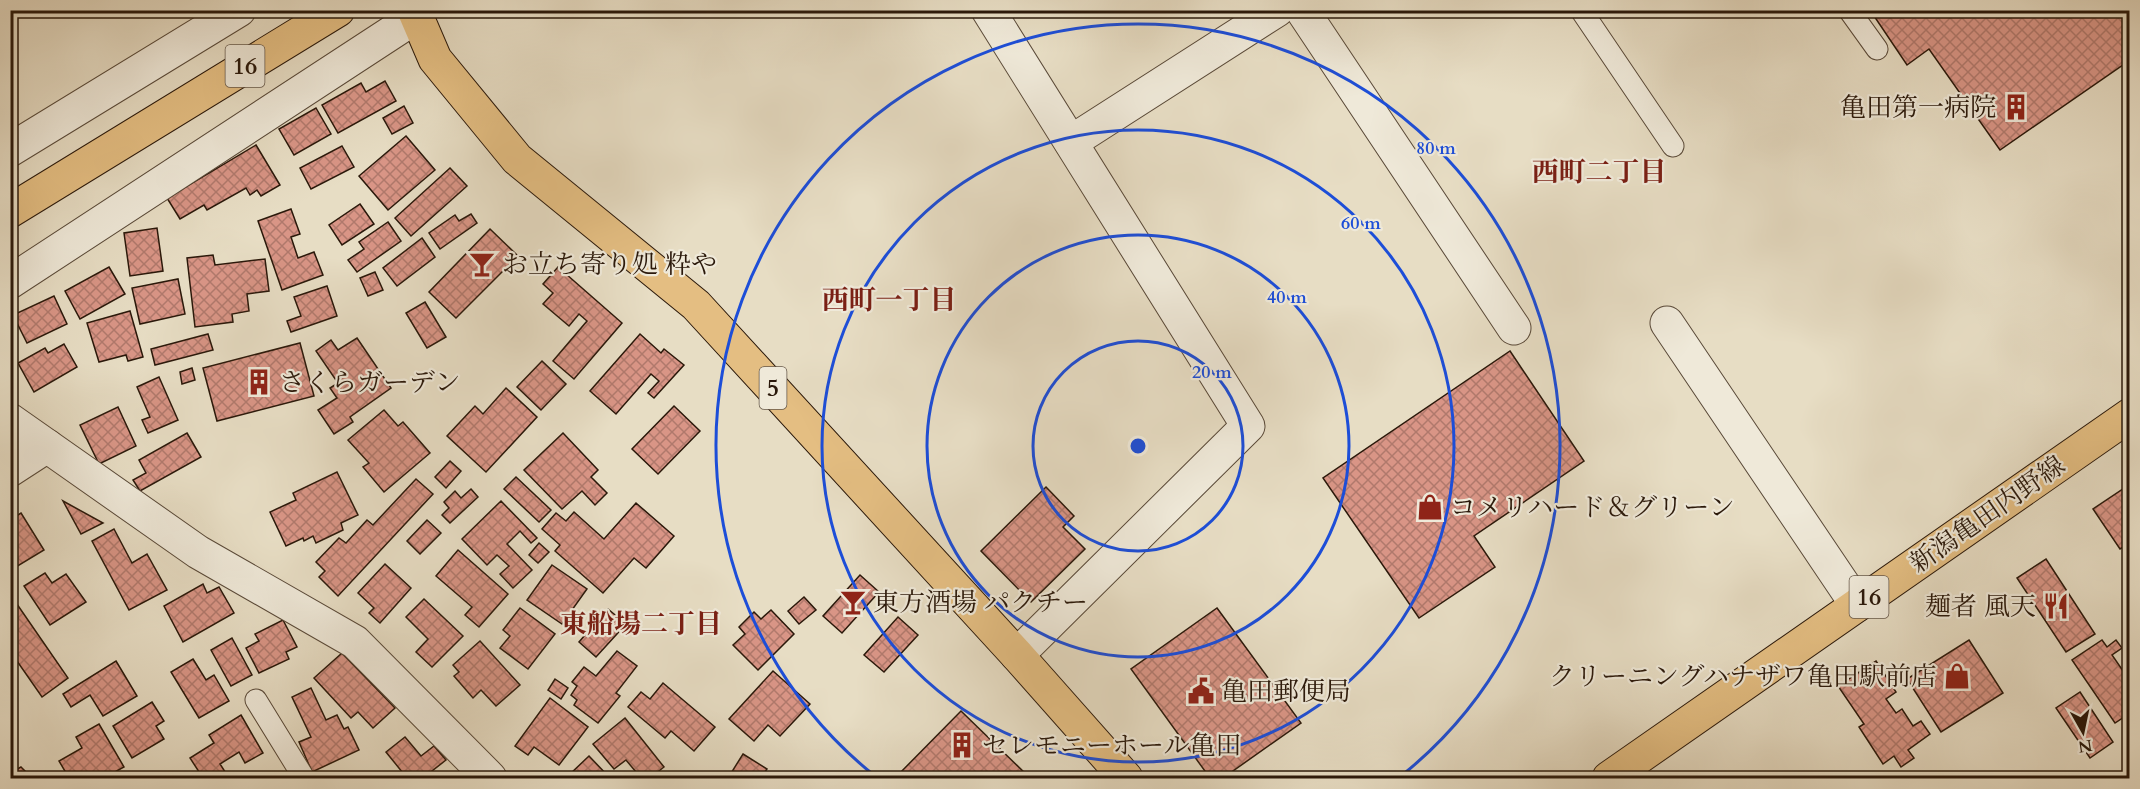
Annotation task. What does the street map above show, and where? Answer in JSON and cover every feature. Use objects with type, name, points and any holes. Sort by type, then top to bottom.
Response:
[{"type":"main road","name":"16","points":[[10,211],[338,10]]},
{"type":"main road","name":"5","points":[[415,13],[435,59],[517,159],[696,304],[1017,655],[1126,778]]},
{"type":"main road","name":"新潟亀田内野線","points":[[1609,778],[2130,415]]},
{"type":"street","points":[[10,150],[239,10]]},
{"type":"street","points":[[988,10],[1248,426],[1017,655]]},
{"type":"street","points":[[1071,142],[1277,10]]},
{"type":"street","points":[[1302,10],[1514,328]]},
{"type":"street","points":[[10,282],[415,13]]},
{"type":"street","points":[[1667,322],[1857,605]]},
{"type":"street","points":[[10,420],[198,552],[355,642],[490,778]]},
{"type":"street","points":[[10,470],[47,446]]},
{"type":"lane","points":[[1581,10],[1673,146]]},
{"type":"lane","points":[[1849,10],[1877,50]]},
{"type":"lane","points":[[256,700],[304,778]]},
{"type":"building","name":"亀田第一病院","points":[[1870,10],[2130,10],[2130,60],[2000,150],[1929,49],[1907,65]]},
{"type":"building","points":[[385,81],[396,101],[338,133],[322,105],[361,83],[366,92]]},
{"type":"building","points":[[404,106],[413,123],[392,134],[383,118]]},
{"type":"building","points":[[316,108],[331,134],[294,155],[279,129]]},
{"type":"building","points":[[406,136],[435,170],[388,210],[359,176]]},
{"type":"building","points":[[256,145],[280,185],[261,196],[257,190],[250,195],[246,188],[207,210],[204,205],[180,219],[167,198]]},
{"type":"building","points":[[342,146],[354,167],[311,189],[300,168]]},
{"type":"building","points":[[450,168],[467,186],[411,236],[395,218]]},
{"type":"building","points":[[360,204],[374,224],[342,245],[329,225]]},
{"type":"building","points":[[291,209],[300,234],[291,237],[298,258],[314,252],[323,275],[282,290],[258,221]]},
{"type":"building","points":[[471,214],[477,223],[440,249],[429,233],[455,215],[459,221]]},
{"type":"building","points":[[388,222],[401,241],[357,272],[348,260],[364,249],[359,242]]},
{"type":"building","points":[[157,228],[163,271],[130,276],[124,233]]},
{"type":"building","points":[[490,229],[518,256],[456,318],[429,292]]},
{"type":"building","points":[[422,238],[435,257],[397,286],[383,268]]},
{"type":"building","points":[[213,255],[215,265],[265,259],[269,291],[247,294],[249,311],[232,314],[233,322],[195,327],[187,258]]},
{"type":"building","points":[[109,267],[125,294],[80,319],[65,291]]},
{"type":"building","points":[[558,267],[622,323],[574,379],[553,361],[587,321],[579,314],[569,326],[543,304],[553,293],[543,284]]},
{"type":"building","points":[[375,272],[383,290],[368,296],[360,278]]},
{"type":"building","points":[[178,279],[185,314],[140,324],[132,288]]},
{"type":"building","points":[[327,286],[337,316],[291,332],[287,321],[301,316],[294,297]]},
{"type":"building","points":[[54,296],[67,324],[27,343],[13,315]]},
{"type":"building","points":[[425,302],[446,337],[427,348],[406,313]]},
{"type":"building","points":[[130,311],[143,357],[128,361],[126,355],[99,362],[87,323]]},
{"type":"building","points":[[208,334],[213,350],[155,365],[151,349]]},
{"type":"building","points":[[640,334],[661,353],[664,349],[684,365],[654,398],[648,393],[659,381],[651,374],[616,414],[590,391]]},
{"type":"building","points":[[357,338],[391,388],[350,417],[353,422],[334,434],[318,410],[337,398],[330,388],[338,383],[316,351],[331,340],[338,350]]},
{"type":"building","name":"さくらガーデン","points":[[300,343],[314,396],[217,421],[203,368]]},
{"type":"building","points":[[64,344],[77,367],[34,392],[18,363],[45,348],[48,353]]},
{"type":"building","name":"コメリハード＆グリーン","points":[[1510,351],[1584,461],[1474,536],[1495,567],[1419,618],[1323,478]]},
{"type":"building","points":[[542,361],[566,384],[541,410],[517,387]]},
{"type":"building","points":[[192,368],[195,380],[182,384],[180,372]]},
{"type":"building","points":[[159,377],[178,420],[148,433],[142,420],[150,417],[137,387]]},
{"type":"building","points":[[506,388],[537,417],[486,472],[447,436],[475,406],[483,414]]},
{"type":"building","points":[[674,406],[700,431],[658,474],[632,449]]},
{"type":"building","points":[[118,407],[136,446],[99,464],[80,425]]},
{"type":"building","points":[[384,410],[398,426],[403,422],[430,453],[384,492],[363,467],[369,463],[348,440]]},
{"type":"building","points":[[187,433],[201,457],[140,491],[133,480],[146,473],[139,460]]},
{"type":"building","points":[[563,433],[598,470],[591,477],[607,493],[595,505],[582,491],[562,509],[524,470]]},
{"type":"building","points":[[450,461],[461,471],[446,488],[435,477]]},
{"type":"building","points":[[337,472],[358,515],[341,523],[343,530],[316,543],[313,536],[286,546],[270,512],[296,500],[293,493]]},
{"type":"building","points":[[516,477],[551,510],[539,522],[504,489]]},
{"type":"building","points":[[416,479],[433,494],[338,596],[319,577],[325,571],[316,562],[339,538],[346,543],[367,520],[373,525]]},
{"type":"building","points":[[2129,485],[2130,543],[2120,549],[2093,509]]},
{"type":"building","points":[[1046,487],[1074,516],[1063,527],[1085,549],[1031,602],[981,551]]},
{"type":"building","points":[[471,489],[478,497],[450,523],[442,515],[449,508],[444,502],[455,491],[461,498]]},
{"type":"building","points":[[63,501],[103,523],[81,534]]},
{"type":"building","points":[[501,501],[537,538],[531,543],[520,531],[507,544],[532,570],[513,588],[500,574],[509,566],[497,555],[487,565],[462,539]]},
{"type":"building","points":[[636,503],[674,536],[646,568],[634,558],[603,593],[555,551],[560,545],[542,529],[556,513],[566,521],[574,512],[604,539]]},
{"type":"building","points":[[21,513],[44,550],[11,570],[10,520]]},
{"type":"building","points":[[427,520],[441,533],[420,554],[407,541]]},
{"type":"building","points":[[114,529],[132,563],[147,554],[167,590],[129,610],[92,541]]},
{"type":"building","points":[[539,543],[549,552],[538,563],[529,555]]},
{"type":"building","points":[[458,550],[508,594],[479,627],[465,615],[472,607],[436,576]]},
{"type":"building","name":"麺者 風天","points":[[2046,559],[2095,634],[2066,652],[2017,578]]},
{"type":"building","points":[[385,564],[411,588],[380,623],[369,613],[374,608],[358,593]]},
{"type":"building","points":[[552,565],[587,589],[562,624],[527,600]]},
{"type":"building","points":[[45,573],[52,583],[66,574],[86,602],[50,625],[24,586]]},
{"type":"building","points":[[860,575],[879,592],[842,633],[823,616]]},
{"type":"building","points":[[203,584],[207,593],[219,587],[234,613],[183,642],[164,606]]},
{"type":"building","points":[[10,594],[68,678],[42,697],[10,651]]},
{"type":"building","points":[[804,597],[816,610],[799,624],[788,611]]},
{"type":"building","points":[[424,599],[463,636],[432,667],[416,652],[428,639],[406,617]]},
{"type":"building","points":[[520,608],[555,634],[528,669],[500,648],[510,636],[503,630]]},
{"type":"building","points":[[1217,608],[1301,723],[1223,778],[1210,778],[1131,669]]},
{"type":"building","points":[[608,609],[626,624],[596,657],[579,642]]},
{"type":"building","points":[[771,610],[794,634],[758,670],[733,645],[745,634],[739,627],[754,612],[761,619]]},
{"type":"building","points":[[898,617],[918,635],[884,672],[864,655]]},
{"type":"building","points":[[283,620],[297,647],[286,652],[289,659],[259,673],[246,648],[259,641],[255,634]]},
{"type":"building","points":[[232,638],[252,675],[231,686],[211,650]]},
{"type":"building","points":[[1969,640],[2003,693],[1941,732],[1907,679]]},
{"type":"building","points":[[2102,640],[2107,647],[2116,640],[2122,648],[2112,655],[2130,681],[2130,699],[2127,700],[2130,704],[2130,713],[2115,723],[2072,660]]},
{"type":"building","points":[[480,641],[520,685],[496,706],[481,690],[473,698],[454,676],[459,672],[453,665]]},
{"type":"building","points":[[617,651],[637,666],[616,693],[620,696],[598,723],[574,705],[577,700],[571,695],[577,686],[572,682],[584,667],[596,676]]},
{"type":"building","points":[[342,653],[395,708],[373,728],[358,712],[351,718],[314,678]]},
{"type":"building","points":[[193,659],[206,680],[214,675],[229,701],[199,718],[171,672]]},
{"type":"building","points":[[116,661],[137,696],[103,716],[90,695],[71,707],[63,694]]},
{"type":"building","points":[[1876,661],[1896,692],[1886,699],[1896,713],[1902,709],[1913,726],[1921,721],[1930,734],[1908,750],[1914,758],[1901,767],[1894,756],[1883,764],[1859,727],[1864,724],[1838,686]]},
{"type":"building","points":[[773,671],[810,704],[780,736],[768,725],[754,741],[729,719]]},
{"type":"building","points":[[555,679],[568,688],[561,699],[548,690]]},
{"type":"building","points":[[663,683],[715,727],[694,751],[671,731],[665,738],[628,707],[641,692],[650,699]]},
{"type":"building","points":[[311,688],[326,720],[337,715],[344,729],[348,727],[359,750],[312,772],[299,742],[311,737],[292,697]]},
{"type":"building","points":[[2080,692],[2113,742],[2090,758],[2056,708]]},
{"type":"building","points":[[550,698],[588,727],[559,765],[534,747],[528,755],[515,746]]},
{"type":"building","points":[[152,702],[164,721],[156,726],[164,739],[132,758],[113,726]]},
{"type":"building","name":"セレモニーホール亀田","points":[[961,711],[1030,778],[895,778]]},
{"type":"building","points":[[241,715],[263,753],[245,763],[239,752],[220,764],[229,778],[203,778],[190,758],[214,743],[209,735]]},
{"type":"building","points":[[625,718],[664,767],[650,778],[641,778],[626,760],[614,769],[593,744]]},
{"type":"building","points":[[99,724],[124,767],[104,778],[69,778],[59,761],[82,748],[76,737]]},
{"type":"building","points":[[405,737],[421,756],[434,746],[446,760],[423,778],[407,778],[386,752]]},
{"type":"building","points":[[743,754],[767,769],[761,778],[728,778]]},
{"type":"building","points":[[589,756],[610,778],[572,778],[569,775]]},
{"type":"building","points":[[21,767],[32,778],[10,778],[10,773]]},
{"type":"place","name":"亀田第一病院","points":[[2016,107]]},
{"type":"place","name":"お立ち寄り処 粋や","points":[[482,264]]},
{"type":"place","name":"さくらガーデン","points":[[259,382]]},
{"type":"place","name":"コメリハード＆グリーン","points":[[1430,507]]},
{"type":"place","name":"東方酒場 パクチー","points":[[853,602]]},
{"type":"place","name":"麺者 風天","points":[[2056,606]]},
{"type":"place","name":"クリーニングハナザワ亀田駅前店","points":[[1957,676]]},
{"type":"place","name":"亀田郵便局","points":[[1201,691]]},
{"type":"place","name":"セレモニーホール亀田","points":[[962,745]]},
{"type":"district","name":"西町二丁目","points":[[1599,172]]},
{"type":"district","name":"西町一丁目","points":[[889,300]]},
{"type":"district","name":"東船場二丁目","points":[[641,624]]}]
